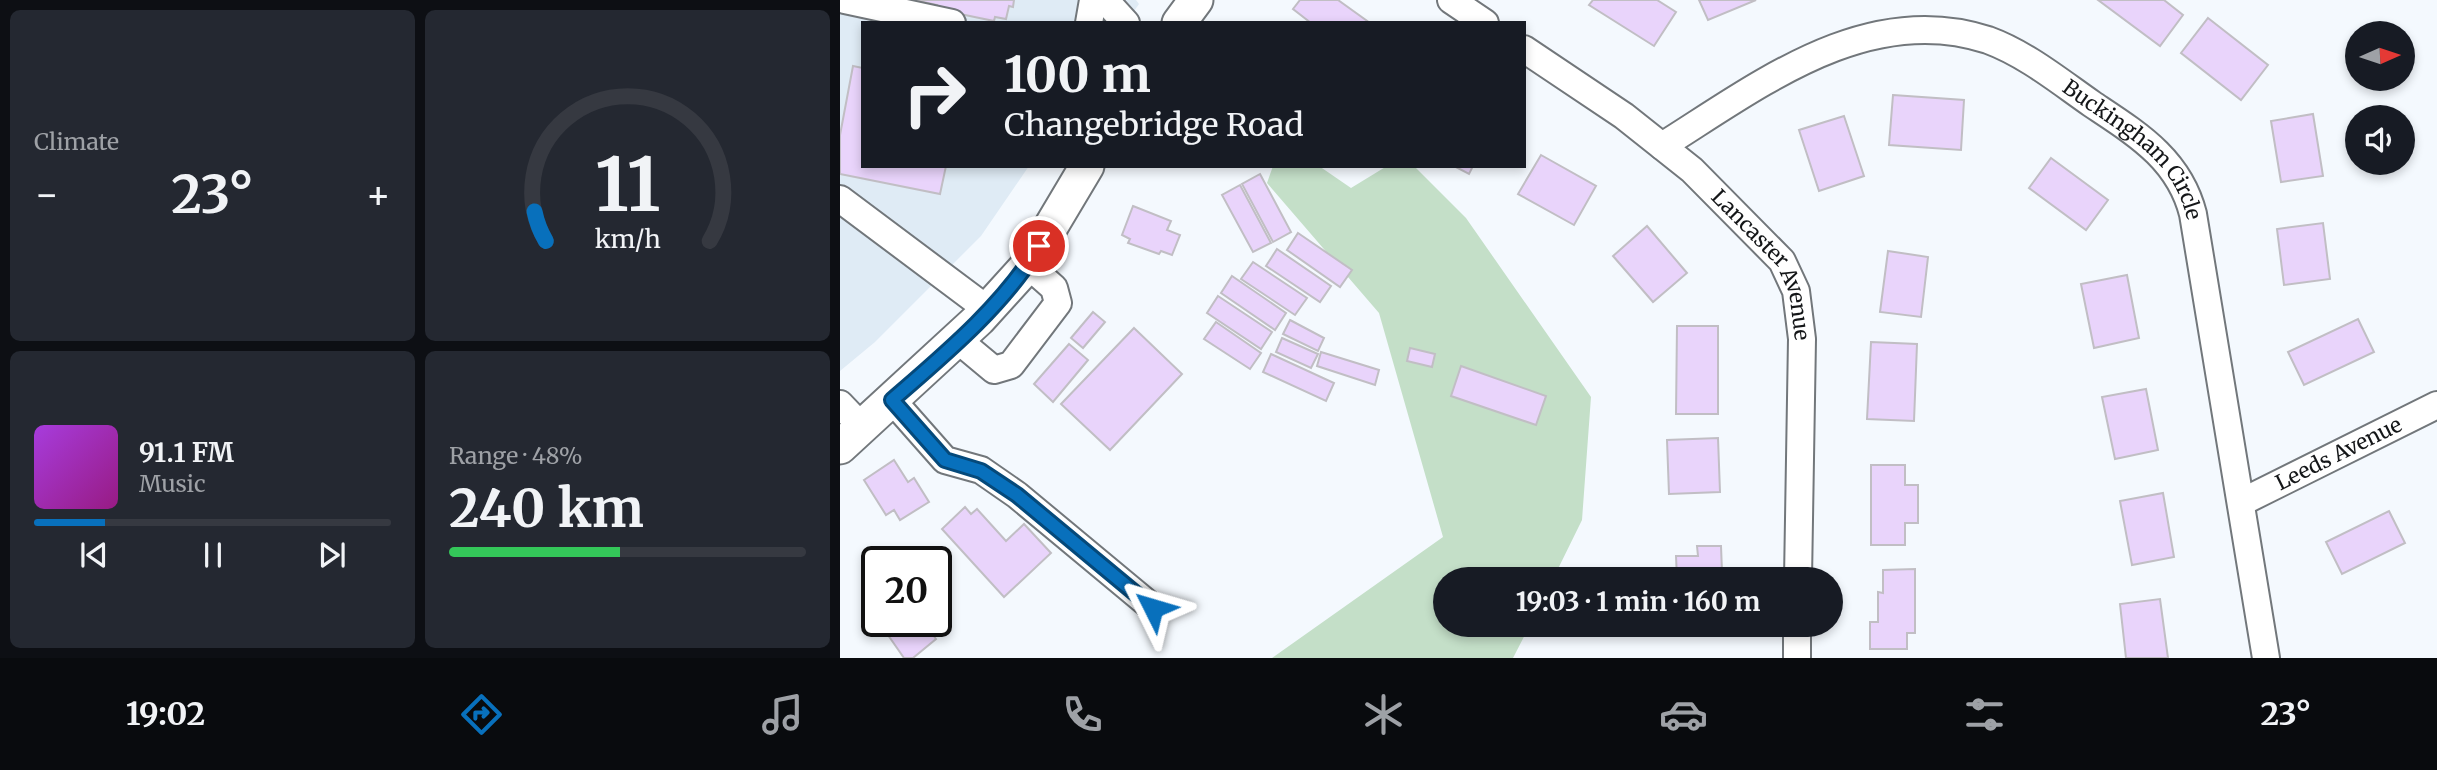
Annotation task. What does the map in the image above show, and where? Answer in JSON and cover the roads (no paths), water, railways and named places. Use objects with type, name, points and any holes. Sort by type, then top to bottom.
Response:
[{"type":"main road","points":[[847,426],[892,400],[987,310],[1028,265],[1086,168]]},
{"type":"street","points":[[845,0],[943,21]]},
{"type":"street","points":[[1089,21],[1093,0]]},
{"type":"street","points":[[1105,0],[1124,21]]},
{"type":"street","points":[[1451,0],[1482,21]]},
{"type":"street","name":"Buckingham Circle","points":[[1662,146],[1786,68],[1829,47],[1892,31],[1956,32],[1987,40],[2017,53],[2155,147],[2182,183],[2193,214],[2266,658]]},
{"type":"street","name":"Lancaster Avenue","points":[[1526,50],[1623,116],[1692,170],[1783,261],[1796,291],[1802,338],[1798,567]]},
{"type":"street","points":[[1062,207],[1068,168]]},
{"type":"street","points":[[840,199],[987,310]]},
{"type":"street","points":[[957,340],[994,370],[1011,365],[1058,303],[1054,288],[1028,265]]},
{"type":"street","points":[[892,400],[945,460],[981,471],[1017,495],[1153,608]]},
{"type":"street","name":"Leeds Avenue","points":[[2242,502],[2437,405]]},
{"type":"street","points":[[1797,637],[1797,658]]}]
